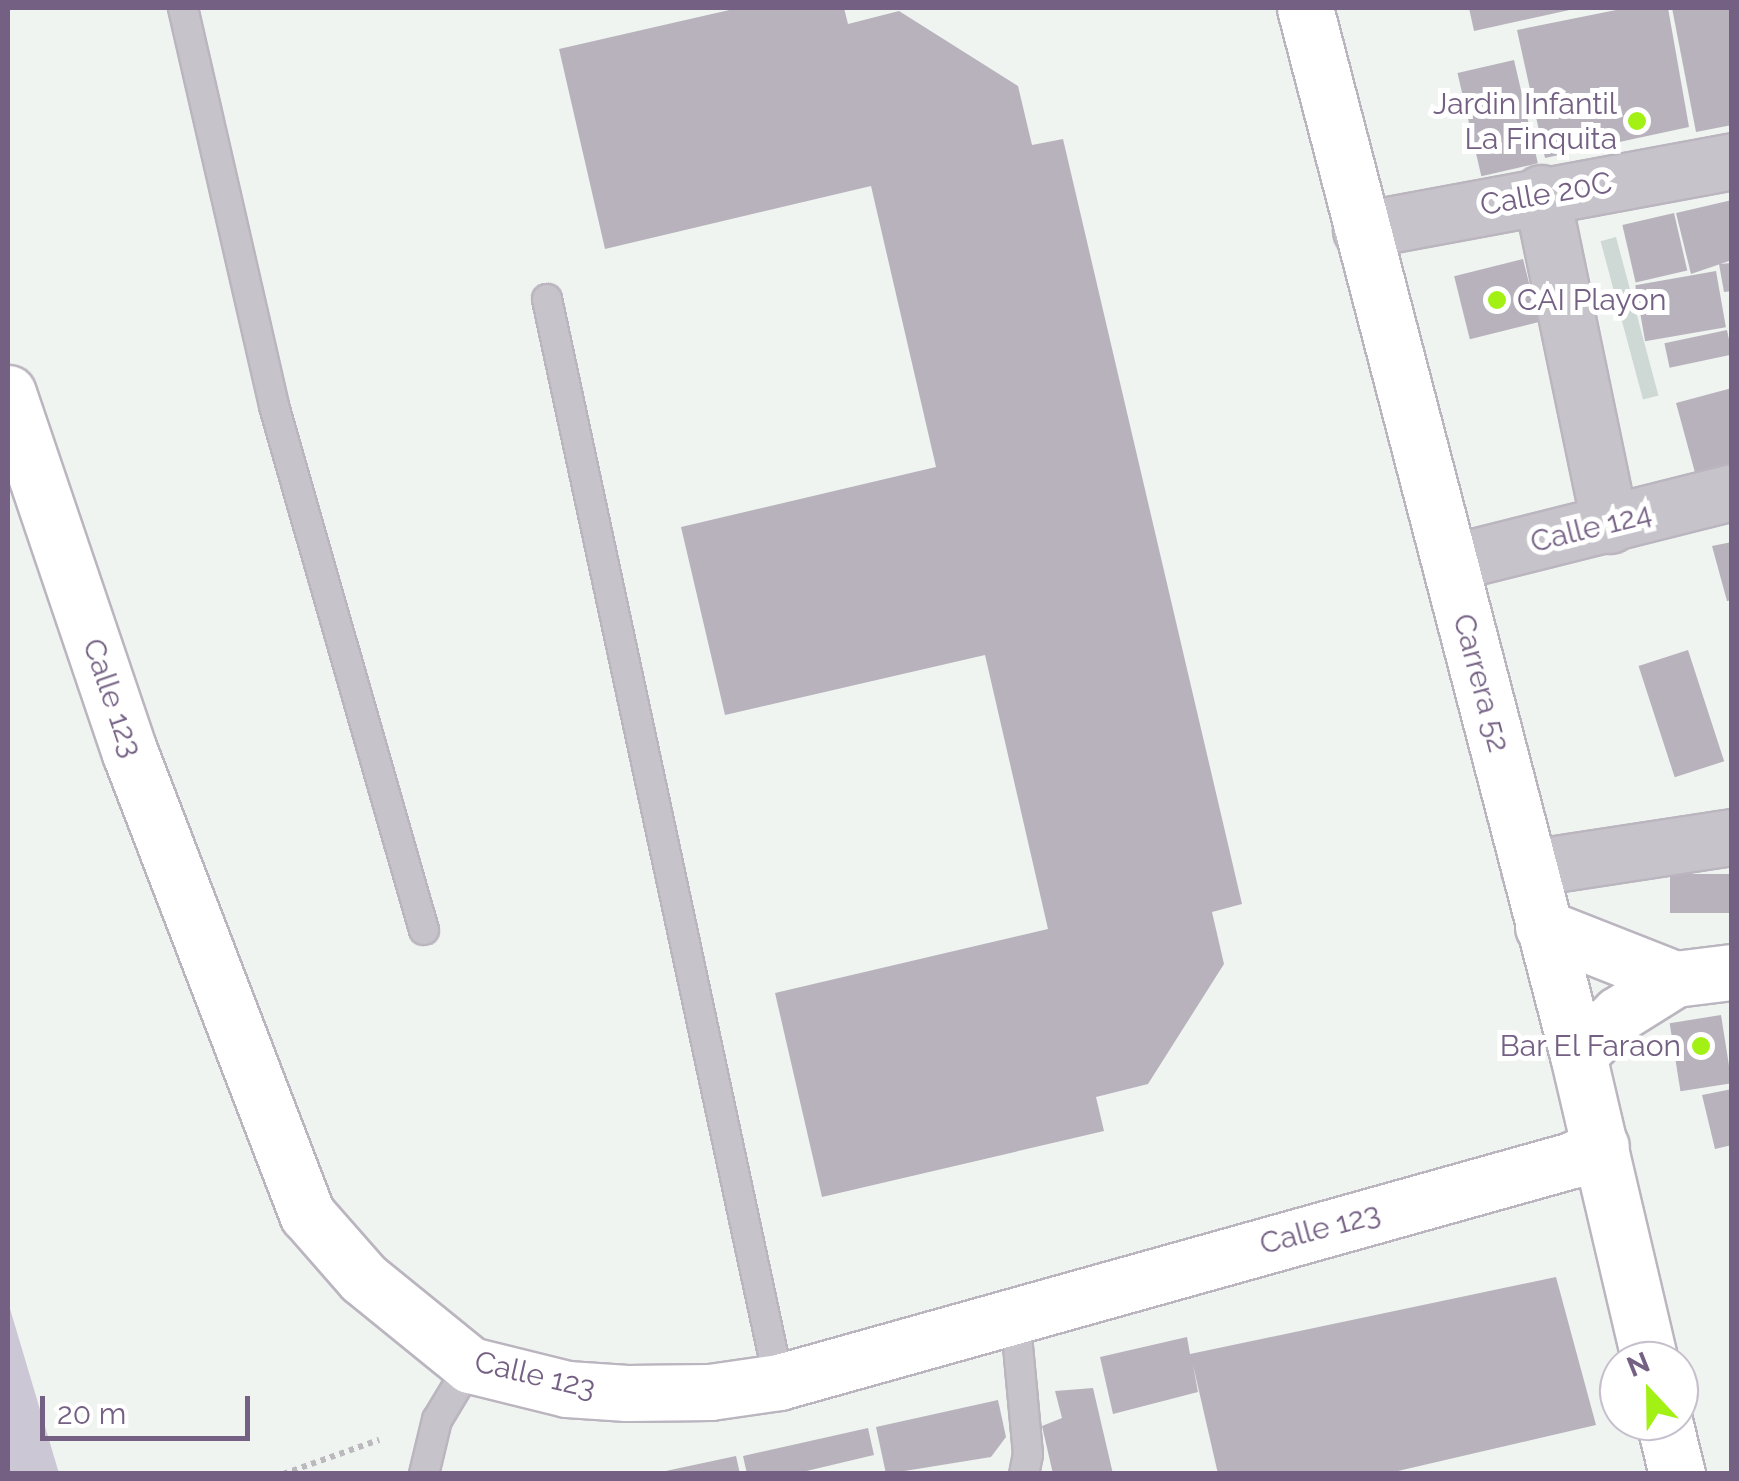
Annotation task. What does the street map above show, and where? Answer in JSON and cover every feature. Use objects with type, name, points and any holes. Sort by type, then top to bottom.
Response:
[{"type":"main road","name":"Carrera 52","points":[[1305,8],[1578,1055],[1645,1341]]},
{"type":"main road","name":"Calle 123","points":[[8,393],[130,754],[307,1214],[363,1278],[470,1364],[567,1389],[628,1393],[710,1392],[779,1382],[1572,1160],[1600,1146]]},
{"type":"main road","points":[[1543,927],[1675,978],[1732,972]]},
{"type":"main road","points":[[1578,1055],[1620,1014],[1675,978]]},
{"type":"main road","points":[[1669,1441],[1677,1474]]},
{"type":"street","name":"Calle 20C","points":[[1361,230],[1541,193],[1732,161]]},
{"type":"street","points":[[1541,193],[1610,525]]},
{"type":"street","name":"Calle 124","points":[[1450,563],[1732,492]]},
{"type":"street","points":[[1530,868],[1732,837]]},
{"type":"lane","points":[[183,8],[274,406],[424,930]]},
{"type":"lane","points":[[547,298],[779,1382]]},
{"type":"lane","points":[[1015,1314],[1028,1454],[1024,1474]]},
{"type":"lane","points":[[424,1474],[436,1420],[470,1364]]},
{"type":"path","points":[[283,1474],[436,1420]]},
{"type":"shaded area","points":[[1616,237],[1658,395],[1643,400],[1601,241]]},
{"type":"shaded area","points":[[8,1302],[58,1470],[60,1473],[8,1473]]},
{"type":"building","points":[[738,8],[844,8],[848,24],[899,11],[1018,86],[1032,145],[1063,139],[1242,904],[1212,912],[1224,964],[1148,1084],[1096,1097],[1104,1131],[822,1197],[775,993],[1048,929],[985,655],[725,715],[681,527],[936,467],[871,186],[605,249],[559,49]]},
{"type":"building","points":[[1469,8],[1574,8],[1574,9],[1474,31]]},
{"type":"building","name":"Jardin Infantil La Finquita","points":[[1626,8],[1668,8],[1689,127],[1545,158],[1517,30]]},
{"type":"building","points":[[1672,8],[1732,8],[1732,125],[1696,132]]},
{"type":"building","points":[[1514,60],[1538,163],[1481,176],[1457,73]]},
{"type":"building","points":[[1732,200],[1732,260],[1691,274],[1676,213]]},
{"type":"building","points":[[1674,213],[1687,270],[1636,282],[1622,225]]},
{"type":"building","name":"CAI Playon","points":[[1523,259],[1539,322],[1470,339],[1454,276]]},
{"type":"building","points":[[1732,263],[1732,291],[1724,292],[1719,264]]},
{"type":"building","points":[[1716,271],[1726,327],[1645,341],[1635,285]]},
{"type":"building","points":[[1727,330],[1732,354],[1670,368],[1664,343]]},
{"type":"building","points":[[1732,388],[1732,472],[1697,480],[1676,403]]},
{"type":"building","points":[[1732,542],[1732,600],[1727,601],[1712,546]]},
{"type":"building","points":[[1688,650],[1724,761],[1675,777],[1639,666]]},
{"type":"building","points":[[1670,874],[1732,874],[1732,913],[1670,913]]},
{"type":"building","name":"Bar El Faraon","points":[[1721,1015],[1732,1083],[1680,1091],[1670,1023]]},
{"type":"building","points":[[1732,1089],[1732,1145],[1715,1149],[1702,1095]]},
{"type":"building","points":[[1556,1277],[1596,1425],[1385,1474],[1218,1474],[1193,1365],[1198,1392],[1113,1414],[1100,1357],[1187,1337],[1190,1354]]},
{"type":"building","points":[[1093,1388],[1113,1474],[1053,1474],[1042,1426],[1062,1418],[1055,1391]]},
{"type":"building","points":[[998,1400],[1006,1437],[991,1457],[886,1474],[876,1427]]},
{"type":"building","points":[[868,1428],[874,1455],[794,1474],[747,1474],[743,1456]]},
{"type":"building","points":[[736,1456],[740,1474],[661,1474],[661,1472]]},
{"type":"place","name":"Jardin Infantil La Finquita","points":[[1637,121]]},
{"type":"place","name":"CAI Playon","points":[[1497,300]]},
{"type":"place","name":"Bar El Faraon","points":[[1701,1046]]}]
